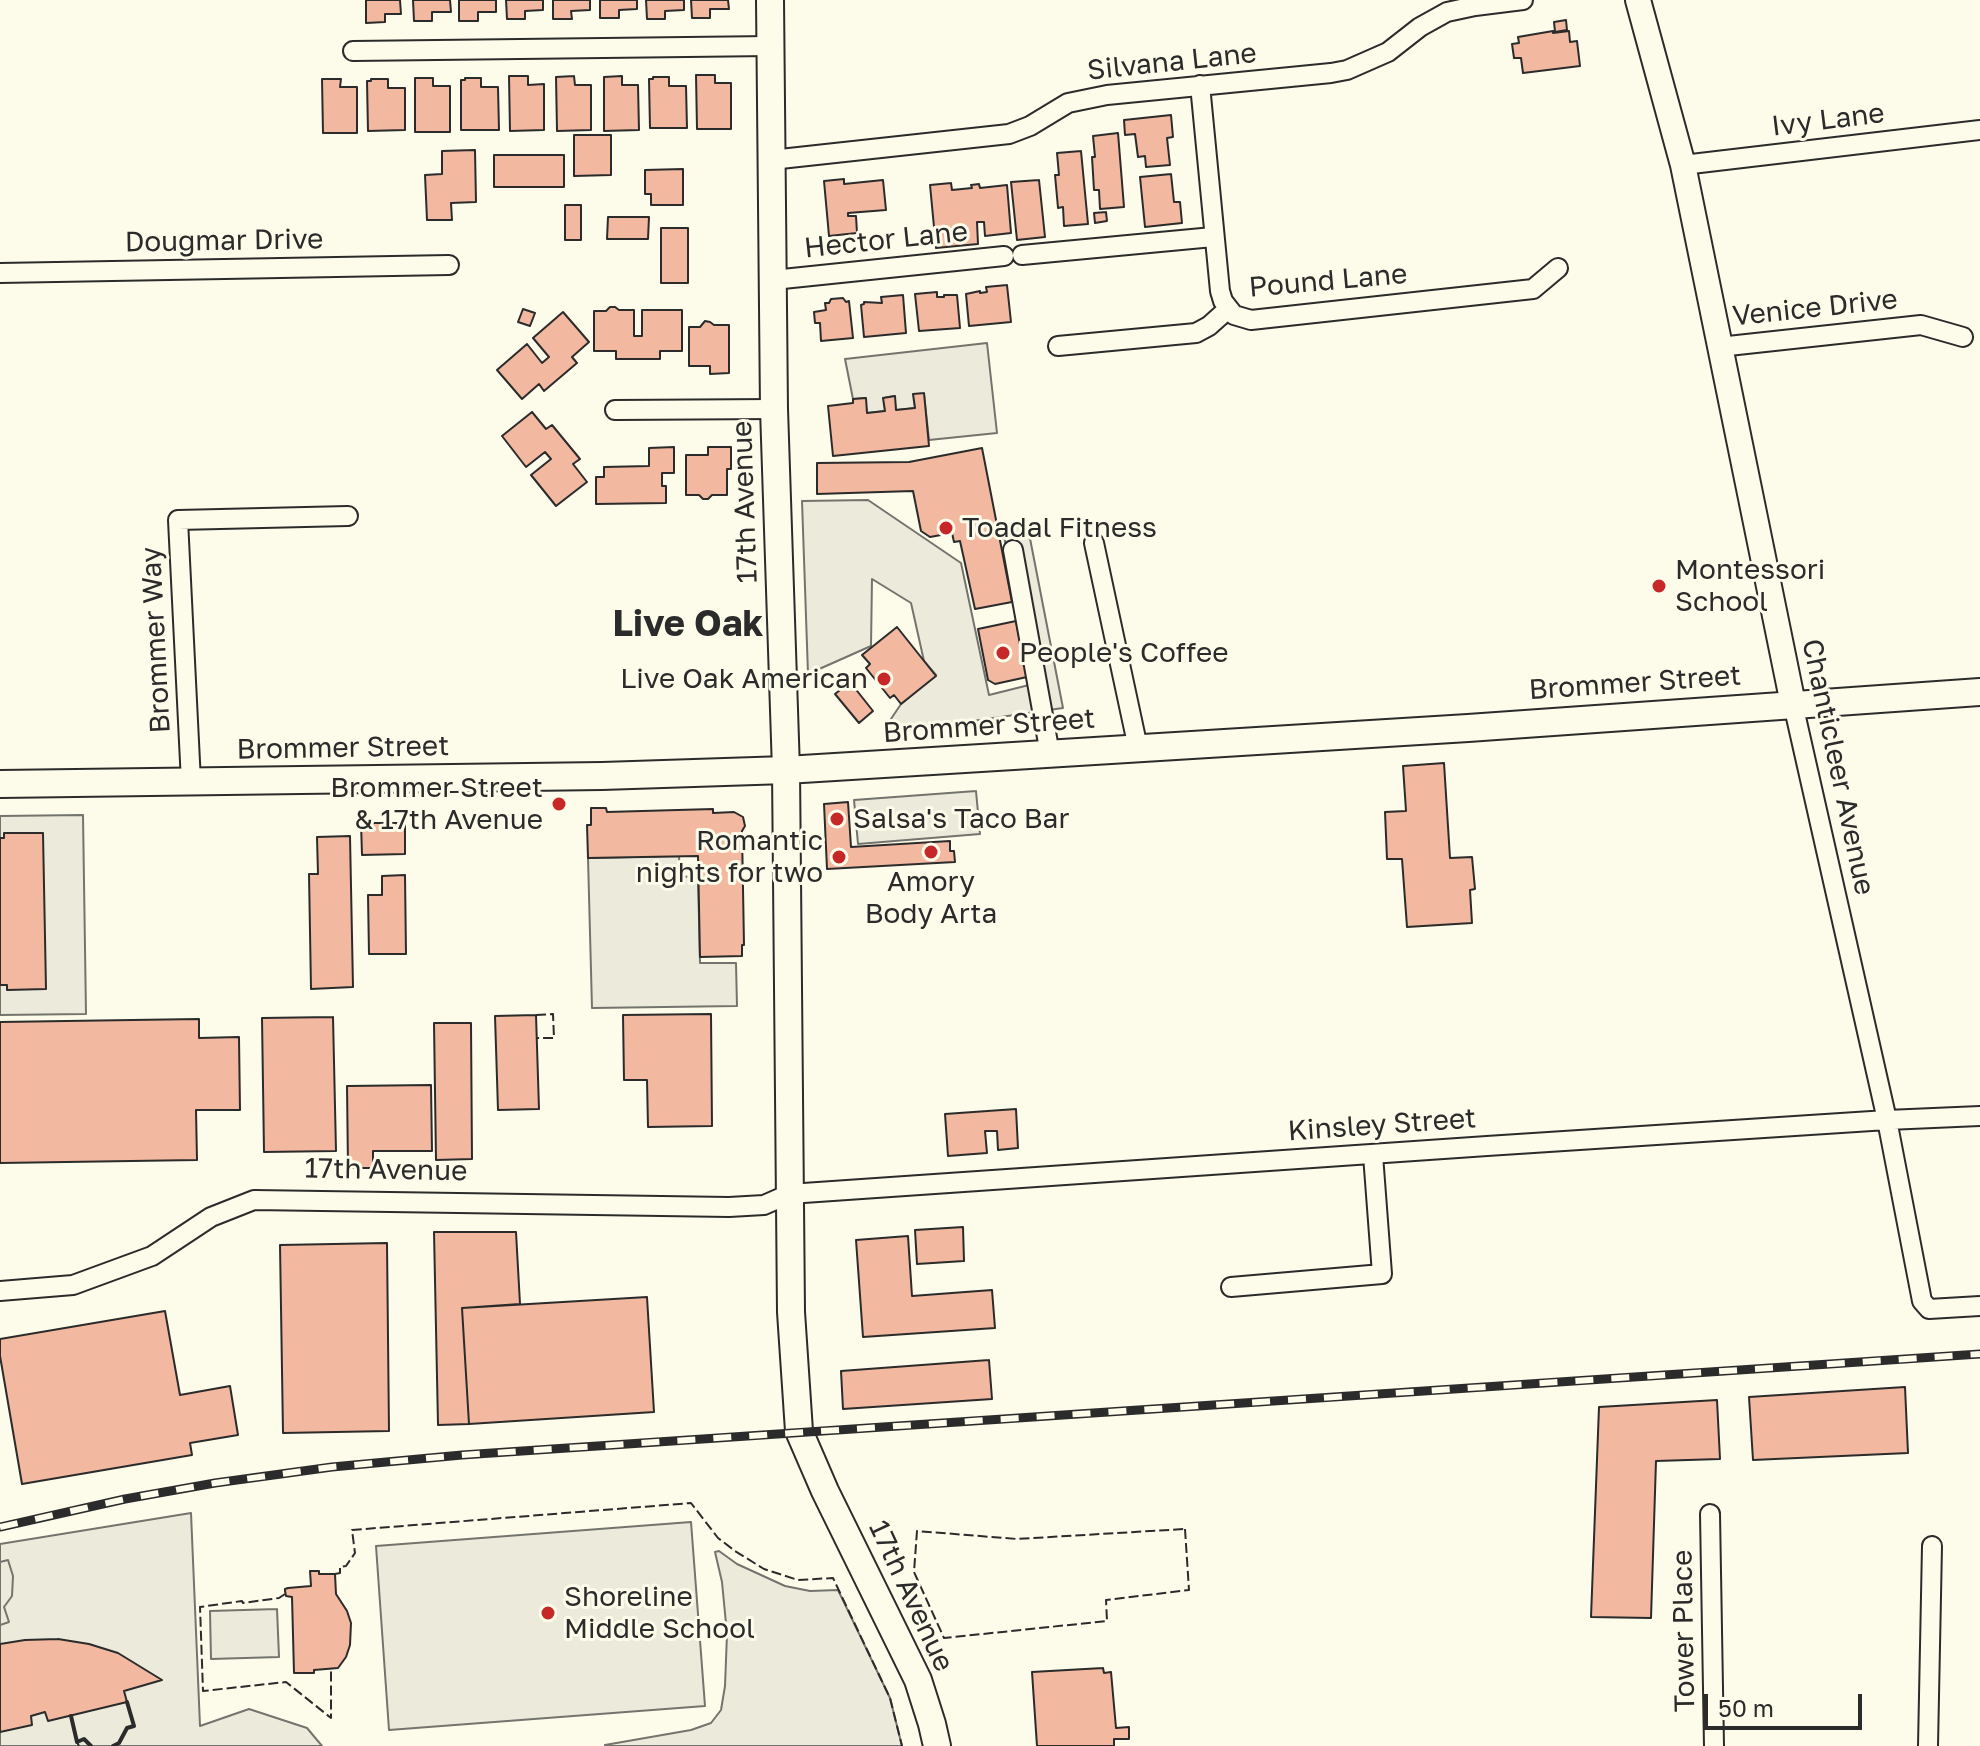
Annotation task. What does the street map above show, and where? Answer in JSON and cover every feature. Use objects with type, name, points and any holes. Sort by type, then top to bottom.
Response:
[{"type":"main road","name":"17th Avenue","points":[[770,0],[774,409],[786,770],[791,1312],[799,1431],[825,1491],[918,1680],[937,1746]]},
{"type":"main road","name":"Brommer Street","points":[[0,784],[602,776],[786,770],[1468,728],[1980,692]]},
{"type":"street","name":"Silvana Lane","points":[[771,160],[1009,134],[1079,100],[1107,95],[1347,70],[1388,52],[1420,27],[1447,12],[1523,0]]},
{"type":"street","name":"Chanticleer Avenue","points":[[1638,0],[1683,165],[1793,704],[1887,1120],[1922,1301],[1929,1309],[1980,1306]]},
{"type":"street","points":[[353,51],[770,46]]},
{"type":"street","name":"Pound Lane","points":[[1200,85],[1220,291],[1228,309],[1242,319],[1533,289],[1558,268]]},
{"type":"street","name":"Ivy Lane","points":[[1683,165],[1980,130]]},
{"type":"street","name":"Hector Lane","points":[[773,280],[1213,237]]},
{"type":"street","name":"Dougmar Drive","points":[[0,273],[449,265]]},
{"type":"street","points":[[1058,346],[1196,333],[1228,309]]},
{"type":"street","name":"Venice Drive","points":[[1719,347],[1921,325],[1963,337]]},
{"type":"street","points":[[615,410],[774,409]]},
{"type":"street","name":"Brommer Way","points":[[191,782],[178,520],[348,516]]},
{"type":"street","points":[[1094,543],[1138,748]]},
{"type":"street","points":[[1013,550],[1050,754]]},
{"type":"street","name":"Kinsley Street","points":[[789,1194],[1980,1116]]},
{"type":"street","points":[[1231,1287],[1382,1274],[1373,1155]]},
{"type":"street","name":"17th Avenue","points":[[0,1291],[73,1285],[152,1256],[211,1217],[254,1200],[729,1207],[764,1205],[789,1194]]},
{"type":"street","name":"Tower Place","points":[[1710,1514],[1714,1746]]},
{"type":"street","points":[[1928,1746],[1932,1546]]},
{"type":"shaded area","points":[[987,343],[997,433],[929,440],[924,394],[914,395],[915,408],[896,410],[894,396],[884,398],[885,411],[867,413],[865,398],[853,399],[845,359]]},
{"type":"shaded area","points":[[868,500],[961,563],[989,695],[1033,684],[1002,526],[1027,523],[1063,708],[889,733],[889,722],[901,704],[936,675],[924,661],[911,603],[872,579],[871,646],[808,674],[802,501]]},
{"type":"shaded area","points":[[976,791],[980,834],[858,844],[854,800]]},
{"type":"shaded area","points":[[83,815],[86,1014],[0,1015],[0,816]]},
{"type":"shaded area","points":[[679,856],[680,877],[698,876],[700,963],[736,963],[737,1006],[592,1008],[588,858]]},
{"type":"shaded area","points":[[191,1513],[200,1726],[249,1709],[307,1728],[322,1746],[0,1746],[0,1544]]},
{"type":"shaded area","points":[[691,1522],[705,1706],[389,1730],[376,1546]]},
{"type":"shaded area","points":[[719,1551],[737,1564],[785,1586],[810,1591],[838,1590],[890,1698],[902,1746],[605,1746],[691,1730],[711,1723],[721,1710],[727,1634],[722,1582],[715,1552]]},
{"type":"shaded area","points":[[8,1560],[13,1576],[12,1596],[4,1607],[9,1622],[0,1625],[0,1562]]},
{"type":"shaded area","points":[[277,1609],[279,1657],[211,1659],[210,1611]]},
{"type":"building","points":[[366,0],[400,0],[401,14],[385,14],[385,22],[366,23]]},
{"type":"building","points":[[413,0],[450,0],[451,12],[432,12],[432,21],[414,21]]},
{"type":"building","points":[[459,0],[496,0],[496,12],[478,12],[478,21],[459,21]]},
{"type":"building","points":[[506,0],[543,0],[543,10],[525,11],[525,19],[507,19]]},
{"type":"building","points":[[553,0],[590,0],[590,10],[571,11],[572,19],[553,19]]},
{"type":"building","points":[[600,0],[637,0],[637,9],[619,10],[619,18],[600,18]]},
{"type":"building","points":[[646,0],[684,0],[684,10],[665,11],[665,19],[647,19]]},
{"type":"building","points":[[691,0],[728,0],[729,9],[710,9],[710,18],[692,18]]},
{"type":"building","points":[[1566,20],[1567,30],[1555,32],[1554,22]]},
{"type":"building","points":[[1569,31],[1570,42],[1577,41],[1580,66],[1523,73],[1521,58],[1514,58],[1512,44],[1519,43],[1518,37]]},
{"type":"building","points":[[696,75],[715,75],[715,83],[731,83],[731,129],[697,129]]},
{"type":"building","points":[[509,76],[528,76],[528,85],[544,84],[544,130],[510,131]]},
{"type":"building","points":[[574,76],[575,85],[591,85],[591,130],[557,131],[556,77]]},
{"type":"building","points":[[622,76],[622,85],[638,85],[639,130],[604,131],[604,77]]},
{"type":"building","points":[[669,77],[669,86],[686,86],[687,128],[650,128],[649,79]]},
{"type":"building","points":[[415,78],[433,78],[433,86],[450,86],[450,132],[415,132]]},
{"type":"building","points":[[481,78],[481,87],[498,87],[499,130],[461,130],[461,80]]},
{"type":"building","points":[[322,79],[341,79],[340,87],[357,87],[357,133],[323,133]]},
{"type":"building","points":[[388,79],[388,88],[405,88],[405,130],[368,131],[367,81]]},
{"type":"building","points":[[1171,115],[1173,137],[1167,138],[1170,165],[1146,167],[1145,156],[1138,157],[1135,134],[1125,135],[1124,120]]},
{"type":"building","points":[[1118,133],[1124,207],[1100,209],[1099,190],[1094,190],[1093,136]]},
{"type":"building","points":[[574,135],[611,135],[611,175],[574,176]]},
{"type":"building","points":[[475,150],[476,202],[451,203],[452,220],[427,220],[425,175],[442,174],[442,151]]},
{"type":"building","points":[[1081,151],[1088,224],[1064,226],[1063,207],[1058,208],[1057,153]]},
{"type":"building","points":[[494,155],[564,155],[564,187],[494,187]]},
{"type":"building","points":[[683,169],[683,205],[651,205],[651,194],[645,194],[645,170]]},
{"type":"building","points":[[1171,174],[1174,202],[1180,202],[1182,223],[1145,227],[1140,177]]},
{"type":"building","points":[[844,179],[844,184],[883,180],[886,210],[848,213],[848,216],[856,216],[857,233],[829,236],[824,181]]},
{"type":"building","points":[[1039,180],[1045,237],[1017,240],[1011,182]]},
{"type":"building","points":[[951,183],[952,190],[979,184],[980,188],[1007,185],[1011,233],[985,236],[984,222],[977,222],[978,244],[936,248],[930,185]]},
{"type":"building","points":[[565,205],[581,205],[581,240],[565,240]]},
{"type":"building","points":[[1106,212],[1107,221],[1095,223],[1094,213]]},
{"type":"building","points":[[608,217],[649,217],[648,239],[607,239]]},
{"type":"building","points":[[661,228],[688,228],[688,283],[661,283]]},
{"type":"building","points":[[1007,285],[1011,322],[969,326],[966,294],[987,292],[986,287]]},
{"type":"building","points":[[937,292],[937,297],[957,295],[960,328],[919,331],[915,294]]},
{"type":"building","points":[[903,295],[906,333],[864,337],[861,305],[864,302],[882,303],[881,297]]},
{"type":"building","points":[[831,299],[849,301],[853,338],[821,341],[820,323],[815,323],[814,312],[826,310],[825,303]]},
{"type":"building","points":[[610,307],[634,310],[634,336],[642,336],[642,310],[682,310],[682,351],[660,351],[660,359],[616,359],[616,351],[594,351],[594,311],[606,311]]},
{"type":"building","points":[[523,309],[535,313],[530,326],[518,322]]},
{"type":"building","points":[[563,312],[589,342],[572,357],[577,363],[544,391],[539,384],[522,399],[497,370],[527,344],[542,363],[549,357],[533,338]]},
{"type":"building","points":[[705,321],[714,325],[729,325],[729,373],[710,374],[710,366],[689,366],[689,327],[700,327]]},
{"type":"building","points":[[924,393],[929,446],[833,456],[828,406],[866,398],[867,413],[885,411],[883,398],[895,396],[896,410],[915,408],[913,394]]},
{"type":"building","points":[[532,412],[546,429],[552,425],[580,459],[573,464],[587,482],[556,506],[531,475],[551,459],[545,452],[526,467],[502,436]]},
{"type":"building","points":[[674,447],[674,473],[662,473],[666,503],[596,504],[596,477],[604,477],[604,467],[649,466],[649,448]]},
{"type":"building","points":[[708,447],[731,447],[727,495],[712,495],[703,499],[699,495],[686,495],[686,455],[708,455]]},
{"type":"building","points":[[982,448],[1012,602],[975,609],[960,541],[954,542],[952,533],[930,537],[921,531],[913,491],[817,494],[817,463],[909,462]]},
{"type":"building","name":"People's Coffee","points":[[1016,621],[1027,677],[995,684],[988,680],[978,629]]},
{"type":"building","points":[[897,627],[936,676],[901,704],[894,695],[890,698],[866,668],[870,664],[862,655]]},
{"type":"building","points":[[850,682],[873,711],[859,723],[835,694]]},
{"type":"building","points":[[1444,763],[1450,858],[1472,857],[1475,889],[1470,890],[1472,923],[1407,927],[1402,859],[1387,859],[1385,812],[1406,811],[1403,766]]},
{"type":"building","points":[[848,802],[851,847],[950,841],[955,862],[827,869],[824,804]]},
{"type":"building","points":[[591,808],[606,808],[607,812],[713,809],[713,813],[734,812],[743,817],[742,956],[700,957],[698,856],[588,858],[587,825],[591,825]]},
{"type":"building","points":[[361,823],[405,823],[405,854],[362,855]]},
{"type":"building","points":[[4,833],[43,833],[46,989],[7,990],[7,985],[0,985],[0,838],[4,838]]},
{"type":"building","points":[[350,836],[353,987],[311,989],[309,874],[318,874],[317,837]]},
{"type":"building","points":[[405,875],[406,954],[369,954],[368,895],[382,895],[382,876]]},
{"type":"building","points":[[711,1014],[712,1126],[648,1127],[647,1080],[624,1080],[623,1015]]},
{"type":"building","points":[[536,1015],[539,1109],[498,1110],[495,1016]]},
{"type":"building","points":[[333,1017],[336,1151],[264,1152],[262,1018]]},
{"type":"building","points":[[199,1019],[199,1038],[239,1037],[240,1110],[196,1110],[197,1160],[0,1163],[0,1022]]},
{"type":"building","points":[[434,1023],[471,1023],[472,1159],[436,1160]]},
{"type":"building","points":[[431,1085],[432,1151],[373,1151],[373,1168],[348,1168],[347,1086]]},
{"type":"building","points":[[1016,1109],[1018,1148],[998,1150],[997,1131],[985,1131],[987,1153],[948,1156],[945,1114]]},
{"type":"building","points":[[963,1227],[964,1261],[917,1264],[915,1230]]},
{"type":"building","points":[[434,1232],[516,1232],[520,1304],[462,1308],[469,1424],[438,1425]]},
{"type":"building","points":[[908,1236],[912,1296],[992,1290],[995,1328],[863,1337],[856,1240]]},
{"type":"building","points":[[387,1243],[389,1431],[283,1433],[280,1245]]},
{"type":"building","points":[[647,1297],[654,1412],[469,1424],[462,1308]]},
{"type":"building","points":[[165,1311],[180,1395],[230,1386],[238,1435],[190,1443],[192,1455],[22,1484],[0,1356],[0,1339]]},
{"type":"building","points":[[989,1360],[992,1399],[843,1409],[841,1371]]},
{"type":"building","points":[[1905,1387],[1908,1453],[1753,1460],[1749,1397]]},
{"type":"building","points":[[1717,1400],[1720,1459],[1656,1461],[1651,1618],[1591,1617],[1599,1407]]},
{"type":"building","points":[[310,1571],[335,1574],[336,1594],[351,1623],[350,1645],[338,1668],[294,1673],[292,1597],[286,1596],[285,1589],[311,1586]]},
{"type":"building","points":[[58,1639],[118,1653],[162,1680],[124,1691],[127,1702],[48,1721],[45,1712],[31,1716],[32,1725],[0,1732],[0,1644]]},
{"type":"building","points":[[1103,1668],[1104,1673],[1111,1672],[1116,1728],[1129,1727],[1129,1739],[1114,1739],[1114,1746],[1037,1746],[1032,1672]]},
{"type":"railway","points":[[0,1527],[215,1483],[332,1467],[462,1455],[1980,1354]]},
{"type":"fence","points":[[536,1015],[553,1014],[554,1038],[537,1038]]},
{"type":"fence","points":[[335,1574],[340,1573],[340,1567],[346,1566],[355,1553],[352,1530],[691,1503],[718,1538],[764,1569],[798,1580],[833,1578],[890,1698],[902,1746]]},
{"type":"fence","points":[[1185,1529],[1189,1590],[1106,1600],[1107,1621],[944,1638],[914,1572],[917,1531],[1017,1539],[1185,1529]]},
{"type":"fence","points":[[285,1594],[279,1598],[200,1607],[203,1691],[286,1682],[331,1718],[331,1668]]},
{"type":"fence","points":[[77,1742],[79,1746]]},
{"type":"wall","points":[[113,1746],[119,1743],[127,1728],[134,1726],[127,1702]]},
{"type":"wall","points":[[71,1716],[77,1742],[84,1739],[91,1746]]},
{"type":"place","name":"Toadal Fitness","points":[[946,528]]},
{"type":"place","name":"Montessori School","points":[[1659,586]]},
{"type":"place","name":"People's Coffee","points":[[1003,653]]},
{"type":"place","name":"Live Oak American","points":[[884,679]]},
{"type":"place","name":"Brommer Street & 17th Avenue","points":[[559,804]]},
{"type":"place","name":"Salsa's Taco Bar","points":[[837,819]]},
{"type":"place","name":"Amory Body Arta","points":[[931,852]]},
{"type":"place","name":"Romantic nights for two","points":[[839,857]]},
{"type":"place","name":"Shoreline Middle School","points":[[548,1613]]},
{"type":"district","name":"Live Oak","points":[[688,625]]}]
